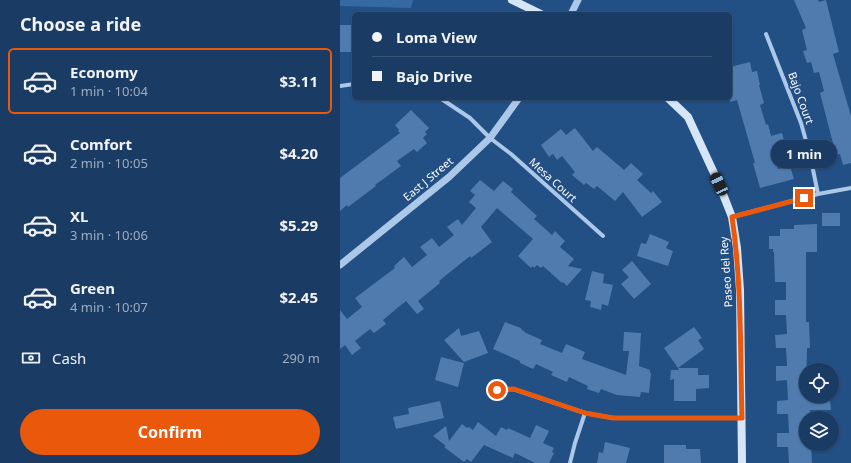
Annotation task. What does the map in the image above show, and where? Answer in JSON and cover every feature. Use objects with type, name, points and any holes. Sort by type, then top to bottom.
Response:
[{"type":"main road","points":[[512,0],[537,12]]},
{"type":"main road","name":"Paseo del Rey","points":[[670,100],[688,117],[719,184],[732,217],[737,248],[740,290],[742,463]]},
{"type":"street","points":[[572,12],[578,0]]},
{"type":"street","name":"Bajo Court","points":[[766,34],[801,122],[818,194]]},
{"type":"street","points":[[340,86],[352,84]]},
{"type":"street","name":"Mesa Court","points":[[443,100],[470,118],[490,138],[511,154],[603,236]]},
{"type":"street","name":"East J Street","points":[[340,265],[449,177],[490,138],[518,100]]},
{"type":"street","points":[[732,217],[818,194],[851,188]]},
{"type":"street","points":[[497,390],[514,389],[585,413],[613,418],[742,418]]},
{"type":"street","points":[[570,463],[585,413]]},
{"type":"shaded area","points":[[340,0],[413,0],[411,8],[340,6]]},
{"type":"building","points":[[794,0],[818,0],[819,2],[826,0],[839,52],[833,54],[851,116],[851,163],[843,165],[840,154],[836,155],[820,93],[824,91],[819,72],[814,73],[811,62],[807,63],[803,51],[807,50],[802,30],[806,28]]},
{"type":"building","points":[[340,25],[352,25],[352,52],[340,52]]},
{"type":"building","points":[[750,62],[752,72],[757,71],[764,103],[760,105],[766,125],[768,124],[771,136],[782,133],[786,147],[773,150],[778,169],[790,166],[794,179],[760,188],[753,163],[755,163],[737,100],[730,102],[730,100],[732,100],[732,66]]},
{"type":"building","points":[[411,110],[429,128],[425,132],[427,134],[423,138],[427,143],[417,152],[414,149],[397,161],[401,166],[348,207],[347,205],[340,211],[340,178],[400,133],[395,125]]},
{"type":"building","points":[[575,128],[593,151],[597,147],[624,170],[631,163],[643,174],[637,180],[651,193],[653,191],[662,202],[642,217],[623,192],[615,201],[597,186],[594,189],[586,183],[584,185],[572,175],[575,172],[562,156],[557,160],[553,154],[549,157],[541,145],[561,129],[566,135]]},
{"type":"building","points":[[480,180],[494,191],[503,181],[513,189],[511,192],[537,216],[534,219],[552,235],[555,231],[565,241],[560,247],[574,259],[568,266],[582,269],[567,286],[543,266],[541,268],[537,265],[534,268],[533,266],[531,268],[518,256],[533,239],[497,208],[481,227],[492,242],[471,258],[470,256],[439,281],[440,283],[418,301],[424,309],[417,314],[406,301],[383,320],[386,324],[374,333],[370,329],[355,341],[361,348],[352,355],[345,345],[340,349],[340,310],[347,319],[362,307],[355,298],[395,268],[394,266],[404,257],[412,267],[427,255],[420,247],[432,238],[439,247],[454,235],[447,227],[458,219],[462,225],[476,208],[469,202],[475,195],[470,191]]},
{"type":"building","points":[[822,213],[840,213],[840,226],[822,226]]},
{"type":"building","points":[[817,224],[817,252],[806,252],[806,322],[809,322],[810,348],[807,348],[807,363],[799,363],[799,403],[830,403],[831,410],[799,411],[799,451],[811,451],[812,463],[789,463],[788,447],[777,447],[777,433],[789,433],[788,414],[777,414],[777,401],[788,400],[787,380],[776,381],[776,366],[787,366],[786,348],[776,348],[775,335],[787,334],[786,315],[775,315],[775,300],[786,300],[786,282],[775,282],[774,252],[773,249],[769,249],[769,236],[780,236],[780,229],[794,229],[794,225]]},
{"type":"building","points":[[650,234],[669,242],[666,248],[673,251],[668,266],[637,256],[641,243],[646,244]]},
{"type":"building","points":[[632,261],[651,284],[634,299],[621,284],[629,277],[622,270]]},
{"type":"building","points":[[592,271],[604,274],[603,283],[613,285],[608,306],[602,304],[601,310],[590,307],[591,301],[585,300]]},
{"type":"building","points":[[505,322],[521,328],[526,333],[542,340],[540,344],[562,353],[566,344],[585,352],[582,359],[626,375],[629,351],[623,351],[624,332],[641,333],[639,366],[650,370],[649,393],[641,392],[640,397],[617,395],[601,389],[599,393],[587,389],[588,386],[569,377],[567,382],[551,375],[553,372],[536,364],[533,369],[520,363],[520,361],[493,349]]},
{"type":"building","points":[[694,327],[702,338],[698,340],[704,349],[678,368],[664,348]]},
{"type":"building","points":[[459,328],[461,336],[479,331],[488,353],[464,362],[444,340]]},
{"type":"building","points":[[441,357],[464,363],[458,387],[435,380]]},
{"type":"building","points":[[678,368],[698,368],[698,375],[709,375],[709,388],[696,389],[696,401],[674,401],[674,379],[670,380],[671,370],[679,370]]},
{"type":"building","points":[[440,401],[444,418],[396,429],[393,417],[409,414],[408,408]]},
{"type":"building","points":[[478,422],[496,436],[501,427],[507,430],[508,428],[530,438],[536,425],[549,431],[543,443],[554,448],[552,452],[554,453],[549,463],[535,463],[515,453],[513,458],[484,445],[471,462],[467,459],[464,462],[444,447],[446,446],[433,436],[446,426],[449,441],[462,424],[473,430]]},
{"type":"building","points":[[605,442],[630,448],[626,463],[597,463],[599,452],[603,453]]},
{"type":"building","points":[[664,445],[686,445],[686,449],[700,449],[701,463],[664,463]]},
{"type":"route","points":[[497,390],[514,389],[585,413],[613,418],[742,418],[740,290],[737,248],[732,217],[804,198]]}]
